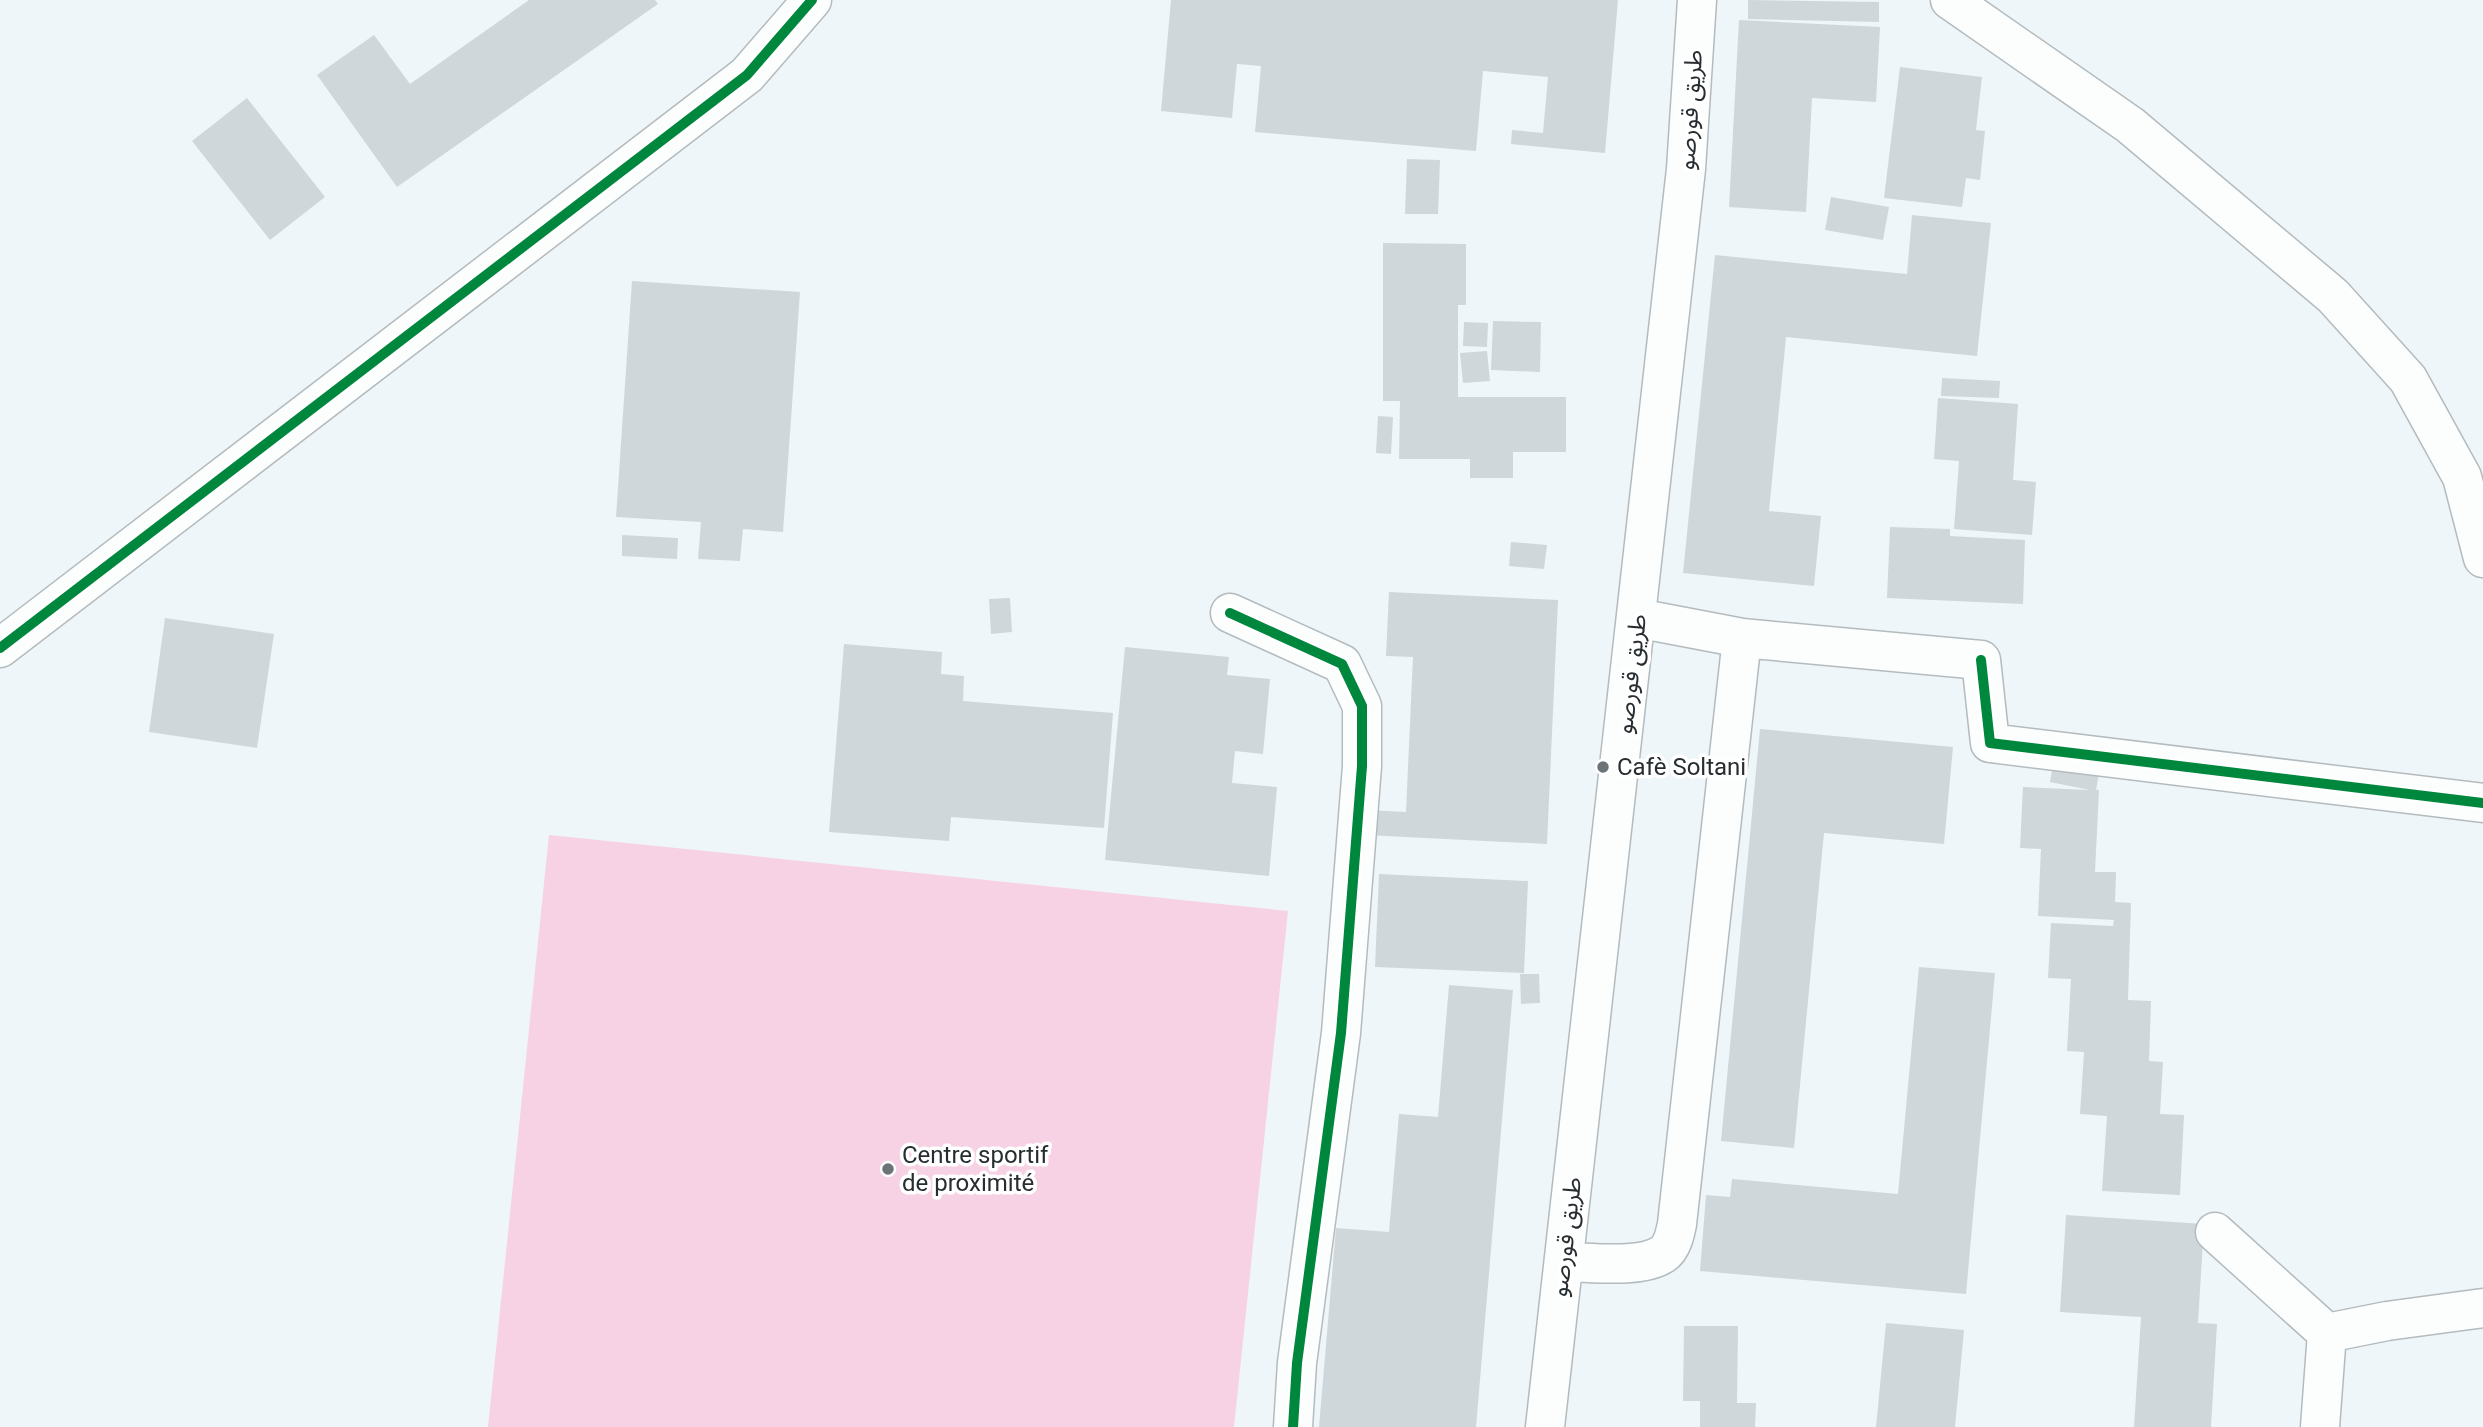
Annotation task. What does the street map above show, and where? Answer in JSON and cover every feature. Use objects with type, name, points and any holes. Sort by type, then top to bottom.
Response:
[{"type":"street","points":[[0,648],[747,75],[812,0]]},
{"type":"street","points":[[1950,0],[2130,125],[2333,296],[2408,379],[2462,477],[2483,558]]},
{"type":"street","name":"طريق قورصو","points":[[1545,1427],[1686,169],[1697,1]]},
{"type":"street","points":[[1230,613],[1342,664],[1362,706],[1362,766],[1341,1033],[1297,1363],[1293,1427]]},
{"type":"street","points":[[1637,618],[1742,638],[1981,660],[1990,743],[2483,803]]},
{"type":"street","points":[[1564,1262],[1643,1262],[1665,1253],[1675,1232],[1742,638]]},
{"type":"street","points":[[2215,1232],[2327,1333]]},
{"type":"street","points":[[2327,1333],[2387,1321],[2483,1308]]},
{"type":"street","points":[[2319,1427],[2327,1333]]},
{"type":"shaded area","name":"Centre sportif de proximité","points":[[549,835],[1288,911],[1234,1427],[488,1427]]},
{"type":"building","points":[[529,0],[655,0],[658,4],[397,187],[317,75],[374,35],[410,84]]},
{"type":"building","points":[[1171,0],[1618,0],[1605,153],[1511,144],[1512,130],[1543,133],[1548,77],[1483,71],[1476,151],[1255,132],[1261,66],[1237,64],[1232,118],[1161,111]]},
{"type":"building","points":[[1748,0],[1879,2],[1879,22],[1748,19]]},
{"type":"building","points":[[1739,20],[1880,27],[1876,102],[1812,98],[1806,212],[1729,207]]},
{"type":"building","points":[[1900,67],[1982,77],[1976,130],[1985,131],[1980,180],[1966,178],[1962,207],[1884,198]]},
{"type":"building","points":[[247,98],[325,197],[270,240],[192,141]]},
{"type":"building","points":[[1407,159],[1440,160],[1438,214],[1405,214]]},
{"type":"building","points":[[1831,197],[1889,207],[1883,240],[1825,230]]},
{"type":"building","points":[[1912,215],[1991,223],[1977,356],[1786,337],[1769,511],[1821,516],[1814,586],[1683,573],[1715,255],[1907,274]]},
{"type":"building","points":[[1383,243],[1466,244],[1466,305],[1458,305],[1458,397],[1566,397],[1566,452],[1513,452],[1513,478],[1470,478],[1470,459],[1399,459],[1400,401],[1383,401]]},
{"type":"building","points":[[632,281],[800,292],[783,532],[743,529],[740,561],[698,559],[701,522],[616,517]]},
{"type":"building","points":[[1493,321],[1541,322],[1540,372],[1491,370]]},
{"type":"building","points":[[1464,322],[1488,323],[1487,347],[1463,346]]},
{"type":"building","points":[[1487,351],[1490,381],[1463,383],[1460,353]]},
{"type":"building","points":[[1942,378],[2000,381],[1999,398],[1941,396]]},
{"type":"building","points":[[1938,398],[2018,404],[2013,480],[2036,482],[2032,535],[1954,529],[1959,461],[1934,459]]},
{"type":"building","points":[[1378,416],[1393,417],[1391,454],[1376,453]]},
{"type":"building","points":[[1890,527],[1950,529],[1950,536],[2025,540],[2023,604],[1887,598]]},
{"type":"building","points":[[622,535],[678,538],[677,559],[622,556]]},
{"type":"building","points":[[1511,542],[1547,545],[1544,569],[1509,566]]},
{"type":"building","points":[[1389,592],[1558,600],[1547,844],[1365,835],[1366,810],[1406,812],[1413,657],[1386,656]]},
{"type":"building","points":[[1010,598],[1012,632],[991,634],[989,599]]},
{"type":"building","points":[[165,618],[274,634],[257,748],[149,732]]},
{"type":"building","points":[[844,644],[942,652],[941,674],[964,676],[963,701],[1113,713],[1104,828],[951,817],[949,841],[829,832]]},
{"type":"building","points":[[1125,647],[1229,657],[1227,675],[1270,679],[1263,754],[1235,751],[1232,783],[1277,787],[1269,876],[1105,860]]},
{"type":"building","points":[[1760,729],[1953,747],[1944,844],[1824,833],[1794,1148],[1721,1141]]},
{"type":"building","points":[[2053,764],[2099,774],[2096,790],[2099,790],[2095,872],[2116,872],[2115,902],[2131,903],[2128,1000],[2151,1001],[2149,1061],[2163,1062],[2160,1114],[2184,1115],[2180,1195],[2102,1191],[2107,1116],[2080,1114],[2084,1052],[2067,1051],[2071,979],[2048,978],[2051,923],[2113,926],[2114,920],[2038,916],[2041,849],[2020,848],[2023,787],[2090,790],[2050,782]]},
{"type":"building","points":[[1379,874],[1528,881],[1524,973],[1375,967]]},
{"type":"building","points":[[1919,967],[1995,973],[1966,1294],[1700,1271],[1706,1195],[1730,1197],[1732,1179],[1898,1194]]},
{"type":"building","points":[[1520,974],[1539,974],[1540,1003],[1521,1004]]},
{"type":"building","points":[[1449,985],[1513,990],[1476,1427],[1319,1427],[1336,1228],[1389,1232],[1399,1114],[1438,1117]]},
{"type":"building","points":[[2066,1215],[2204,1224],[2198,1323],[2217,1324],[2211,1427],[2134,1427],[2141,1317],[2060,1312]]},
{"type":"building","points":[[1886,1323],[1964,1330],[1955,1427],[1876,1427]]},
{"type":"building","points":[[1684,1326],[1738,1326],[1737,1403],[1756,1403],[1755,1427],[1700,1427],[1700,1401],[1683,1401]]},
{"type":"cycle path","points":[[0,648],[747,75],[812,0]]},
{"type":"cycle path","points":[[1230,613],[1342,664],[1362,706],[1362,766],[1341,1033],[1297,1363],[1293,1427]]},
{"type":"cycle path","points":[[1981,660],[1990,743],[2483,803]]},
{"type":"place","name":"Cafè Soltani","points":[[1603,767]]},
{"type":"place","name":"Centre sportif de proximité","points":[[888,1169]]}]
